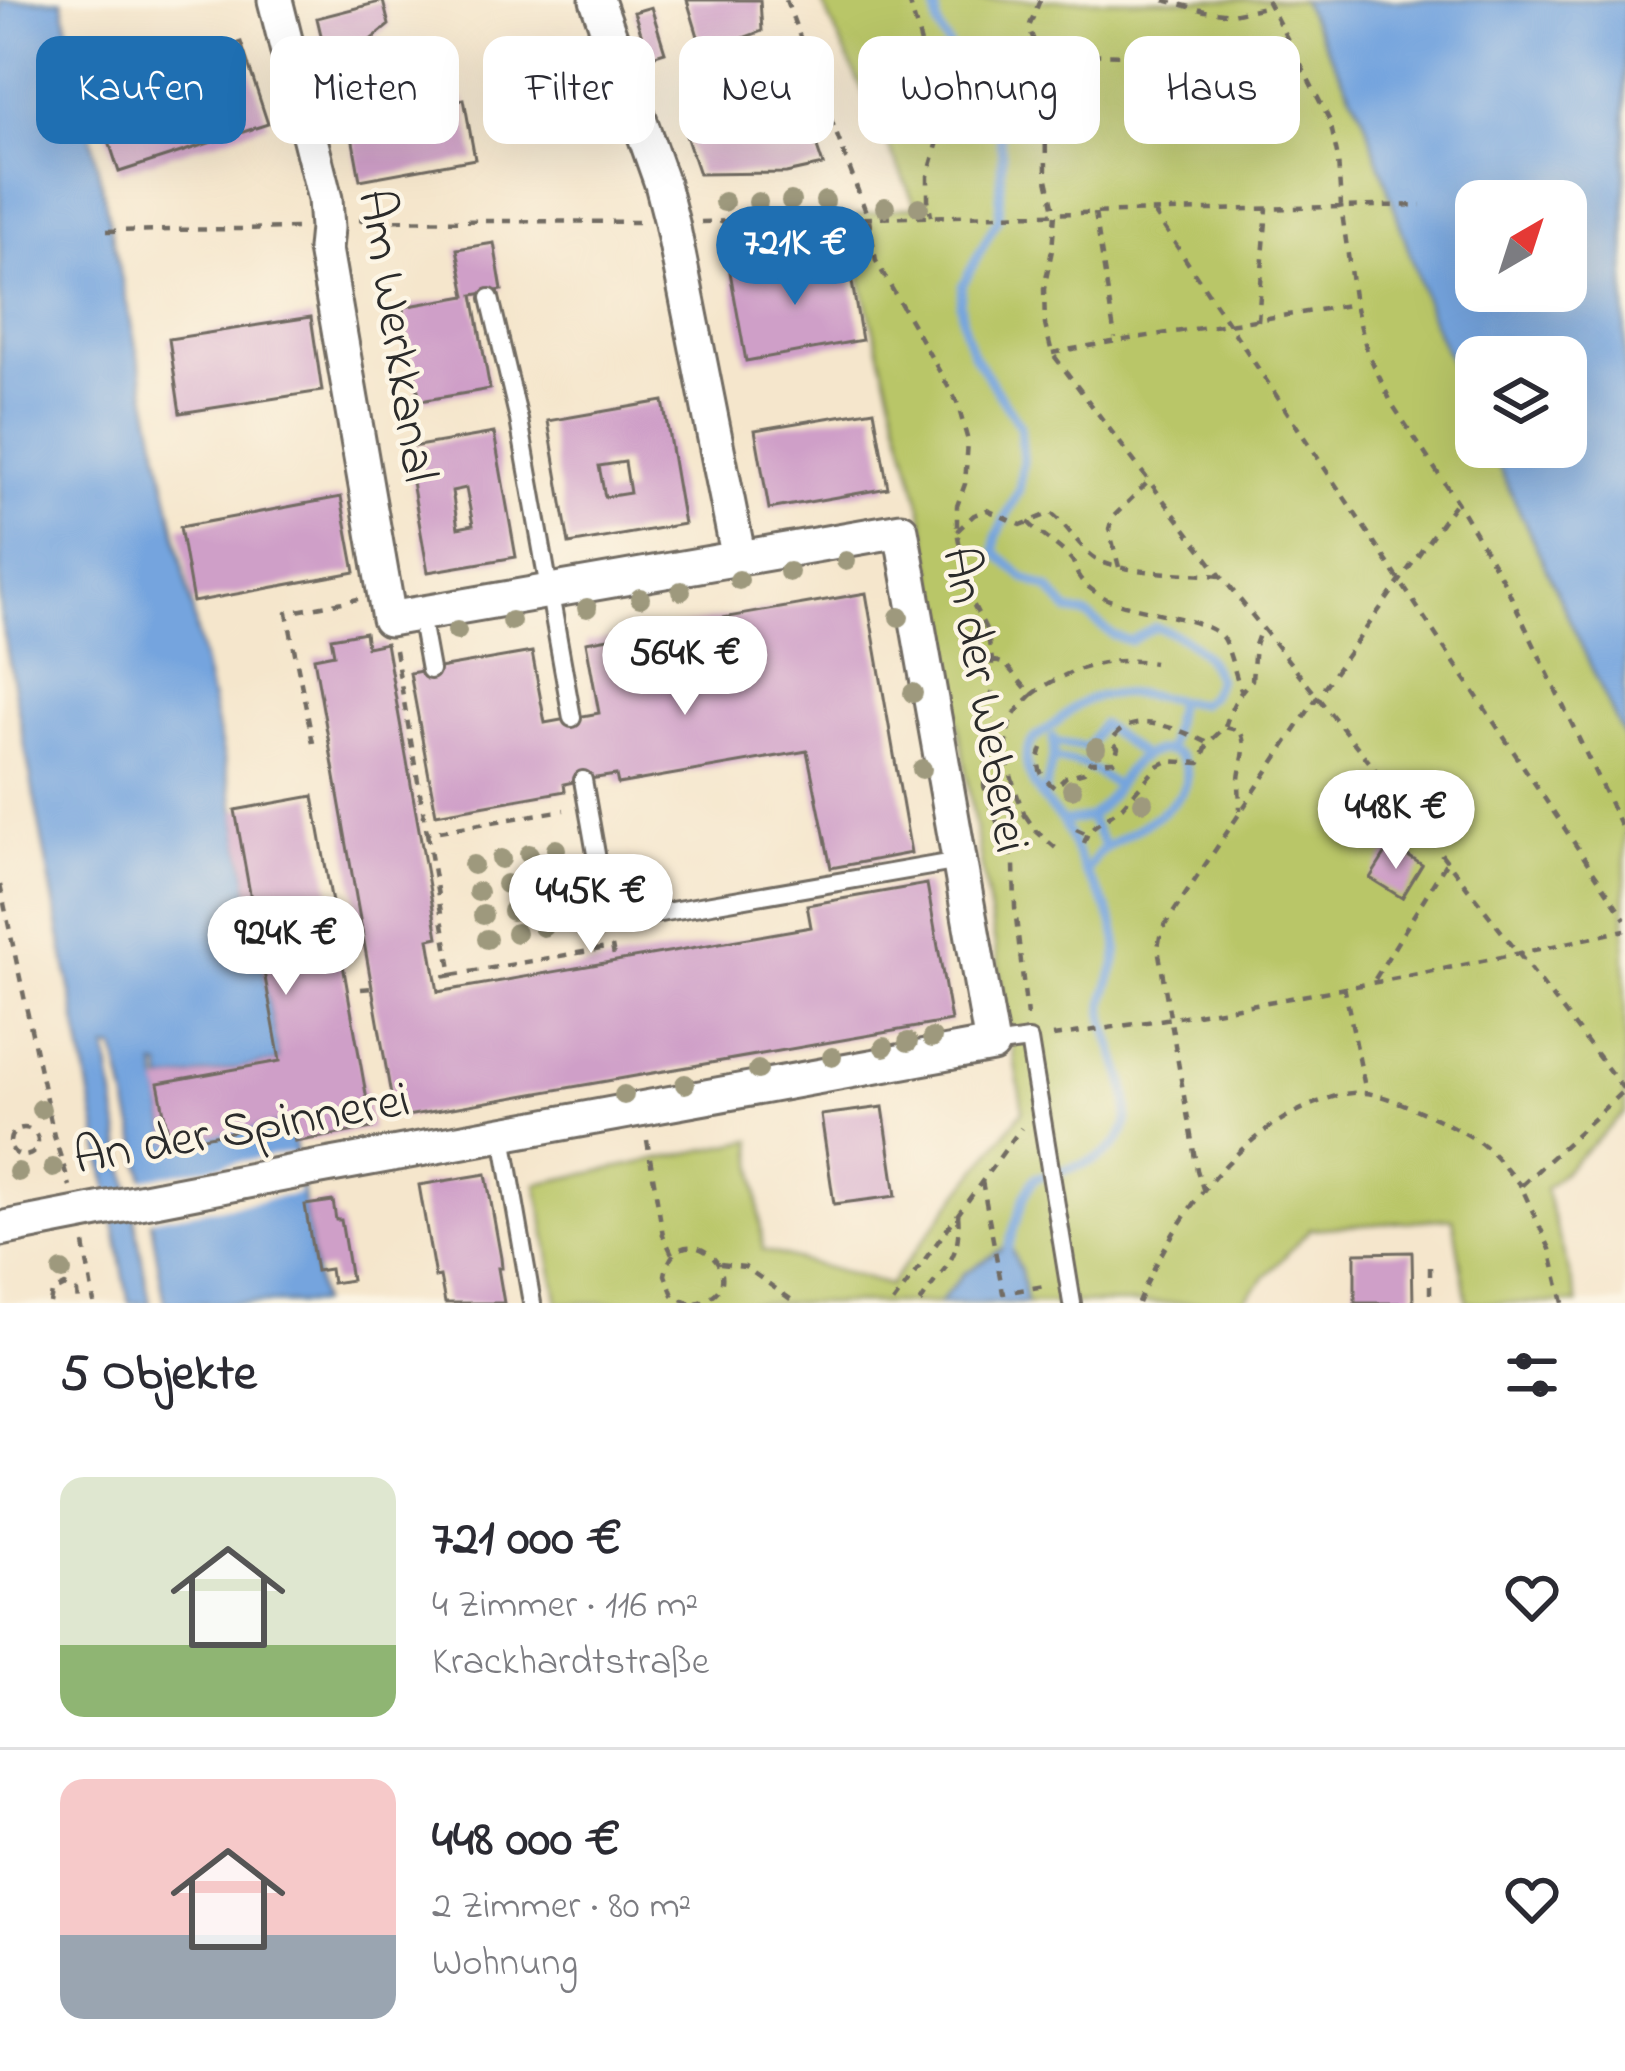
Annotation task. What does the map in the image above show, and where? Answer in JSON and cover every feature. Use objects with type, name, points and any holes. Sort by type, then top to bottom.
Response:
[{"type":"street","name":"Am Werkkanal","points":[[275,0],[325,199],[325,249],[398,609]]},
{"type":"street","points":[[597,0],[672,223],[740,559]]},
{"type":"street","name":"An der Weberei","points":[[398,609],[549,591],[901,530],[992,1046]]},
{"type":"street","name":"An der Spinnerei","points":[[0,1229],[992,1046]]},
{"type":"lane","points":[[490,298],[519,420],[572,718]]},
{"type":"lane","points":[[398,609],[430,670]]},
{"type":"lane","points":[[583,780],[608,922],[959,861]]},
{"type":"lane","points":[[992,1046],[1029,1040],[1072,1303]]},
{"type":"lane","points":[[503,1136],[532,1303]]},
{"type":"path","points":[[786,0],[799,36]]},
{"type":"path","points":[[909,0],[940,109],[938,145],[928,176],[932,218]]},
{"type":"path","points":[[1032,36],[1029,27],[1040,0]]},
{"type":"path","points":[[1164,0],[1232,14],[1268,3],[1286,36]]},
{"type":"path","points":[[1300,63],[1335,136],[1354,304],[1367,350],[1392,404],[1505,584],[1625,835]]},
{"type":"path","points":[[834,128],[869,220],[876,261],[957,402],[968,440],[957,531],[969,596],[987,631],[992,660],[984,786],[1010,847],[1029,1040]]},
{"type":"path","points":[[1046,144],[1046,175],[1055,214],[1044,290],[1052,353],[1625,1090],[1521,1186]]},
{"type":"path","points":[[107,231],[327,224],[971,218],[1421,205]]},
{"type":"path","points":[[1258,321],[1267,208]]},
{"type":"path","points":[[1154,212],[1625,919]]},
{"type":"path","points":[[1095,213],[1116,340]]},
{"type":"path","points":[[1052,353],[1354,304]]},
{"type":"path","points":[[1119,567],[1109,530],[1112,518],[1148,482]]},
{"type":"path","points":[[1204,1192],[1169,1019],[1158,948],[1161,931],[1318,696],[1457,502]]},
{"type":"path","points":[[957,531],[987,510],[1021,525],[1051,513],[1102,562],[1221,576]]},
{"type":"path","points":[[1028,522],[1072,560],[1088,588],[1138,610],[1220,633],[1241,690]]},
{"type":"path","points":[[313,743],[287,613],[398,609],[427,833],[452,975]]},
{"type":"path","points":[[1076,829],[1089,830],[1122,807],[1157,766],[1168,761],[1200,763],[1208,743],[1225,727],[1241,690],[1252,680],[1262,626]]},
{"type":"path","points":[[992,660],[1005,664],[1032,695]]},
{"type":"path","points":[[1058,850],[1036,831],[1015,791],[1009,726],[1018,708],[1053,678],[1094,665],[1154,663]]},
{"type":"path","points":[[1042,748],[1039,769],[1055,788],[1066,777],[1084,772],[1090,762],[1114,761],[1118,748],[1114,736],[1129,725],[1163,725],[1208,743]]},
{"type":"path","points":[[1225,727],[1240,731],[1245,740],[1240,811]]},
{"type":"path","points":[[427,833],[587,806]]},
{"type":"path","points":[[1000,830],[1025,815]]},
{"type":"path","points":[[1084,843],[1089,830]]},
{"type":"path","points":[[1373,981],[1447,860]]},
{"type":"path","points":[[0,889],[54,1136],[89,1210],[93,1299],[79,1300],[72,1288],[60,1286],[50,1303]]},
{"type":"path","points":[[1073,1033],[1519,954],[1625,930]]},
{"type":"path","points":[[435,978],[612,947]]},
{"type":"path","points":[[1344,986],[1366,1093]]},
{"type":"path","points":[[362,989],[372,988]]},
{"type":"path","points":[[1138,1303],[1186,1214],[1244,1149],[1290,1114],[1333,1096],[1366,1093],[1482,1143],[1521,1186],[1550,1249],[1563,1303]]},
{"type":"path","points":[[892,1303],[1039,1105]]},
{"type":"path","points":[[641,1108],[663,1235],[673,1256]]},
{"type":"path","points":[[25,1127],[38,1140],[37,1149],[27,1156],[13,1152],[10,1142],[15,1131],[25,1127]]},
{"type":"path","points":[[38,1140],[54,1136]]},
{"type":"path","points":[[982,1180],[1003,1293],[1040,1287]]},
{"type":"path","points":[[920,1303],[956,1254],[958,1214]]},
{"type":"path","points":[[699,1247],[720,1264],[722,1274],[710,1299],[693,1303],[673,1295],[667,1286],[667,1265],[684,1248],[699,1247]]},
{"type":"path","points":[[720,1264],[746,1267],[796,1303]]},
{"type":"path","points":[[1430,1267],[1430,1303]]},
{"type":"green space","points":[[821,0],[1301,0],[1364,118],[1435,328],[1455,371],[1455,468],[1500,468],[1625,740],[1625,1113],[1545,1189],[1578,1303],[1467,1303],[1453,1218],[1310,1229],[1241,1303],[558,1303],[537,1184],[752,1140],[763,1250],[889,1285],[1023,1110],[922,511],[853,251],[857,215],[916,206],[887,144],[1100,144],[1100,36],[858,36],[858,80]]},
{"type":"water","points":[[0,0],[62,0],[70,36],[36,36],[36,144],[93,144],[235,810],[280,1061],[163,1082],[161,1067],[156,1066],[169,1142],[291,1121],[320,1303],[165,1303],[140,1157],[115,1049],[107,1049],[150,1303],[129,1303],[0,613]]},
{"type":"water","points":[[1301,0],[1625,0],[1625,740],[1500,468],[1587,468],[1587,336],[1455,336],[1455,371],[1435,328],[1364,118]]},
{"type":"water","points":[[1009,1244],[1021,1271],[1026,1303],[939,1303],[963,1274]]},
{"type":"pier","points":[[292,1152],[299,1194],[145,1221],[138,1180]]},
{"type":"building","points":[[687,0],[760,0],[762,31],[749,36],[698,36]]},
{"type":"building","points":[[383,1],[389,25],[375,36],[321,36],[317,18]]},
{"type":"building","points":[[651,7],[665,52],[655,55],[655,36],[642,36],[634,12]]},
{"type":"building","points":[[246,57],[268,124],[246,131]]},
{"type":"building","points":[[464,99],[475,159],[360,180],[353,144],[459,144],[459,100]]},
{"type":"building","points":[[110,144],[206,144],[119,172]]},
{"type":"building","points":[[689,144],[816,144],[823,165],[786,173],[699,174]]},
{"type":"building","points":[[494,243],[502,290],[473,295],[490,389],[420,401],[403,307],[466,296],[457,249]]},
{"type":"building","points":[[778,263],[849,265],[862,340],[746,361],[730,272]]},
{"type":"building","points":[[311,317],[322,391],[180,413],[169,339]]},
{"type":"building","points":[[663,401],[684,524],[569,544],[548,421]],"holes":[[[625,462],[630,493],[605,497],[599,466]]]},
{"type":"building","points":[[874,410],[888,488],[769,509],[755,430]]},
{"type":"building","points":[[494,433],[516,557],[428,572],[406,448]],"holes":[[[466,488],[473,525],[458,528],[452,491]]]},
{"type":"building","points":[[341,497],[355,572],[193,602],[180,527]]},
{"type":"building","points":[[866,593],[911,853],[831,868],[807,751],[618,784],[616,775],[583,780],[564,784],[565,791],[436,814],[410,673],[532,652],[545,723],[599,713],[586,642]]},
{"type":"building","points":[[365,632],[367,647],[386,643],[438,937],[429,939],[438,992],[811,927],[807,905],[927,884],[951,1021],[395,1118],[314,658],[334,654],[331,638]]},
{"type":"building","points":[[313,796],[372,1128],[295,1142],[291,1121],[170,1143],[158,1083],[280,1061],[235,810]]},
{"type":"building","points":[[1391,845],[1422,865],[1402,898],[1370,878]]},
{"type":"building","points":[[883,1107],[896,1196],[834,1204],[821,1115]]},
{"type":"building","points":[[486,1174],[504,1303],[445,1303],[440,1276],[435,1277],[419,1185]]},
{"type":"building","points":[[333,1201],[351,1280],[332,1283],[330,1269],[316,1271],[305,1205]]},
{"type":"building","points":[[1412,1252],[1413,1303],[1355,1303],[1355,1253]]},
{"type":"waterway","points":[[934,0],[938,26],[962,70],[995,107],[1002,153],[999,216],[962,286],[960,304],[973,354],[1020,426],[1019,490],[996,537],[995,552],[1024,578],[1049,589],[1068,611],[1087,615],[1113,635],[1130,641],[1155,627],[1185,639],[1207,659],[1218,679],[1200,704],[1129,694],[1091,699],[1036,737],[1028,749],[1033,783],[1063,822],[1099,809],[1145,755],[1174,753],[1187,775],[1174,802],[1102,850],[1086,874],[1106,906],[1117,941],[1104,1014],[1127,1094],[1126,1126],[1102,1155],[1035,1178],[1006,1253]]},
{"type":"waterway","points":[[1168,751],[1177,701]]},
{"type":"waterway","points":[[1053,742],[1085,747],[1101,724],[1143,756]]},
{"type":"waterway","points":[[1044,801],[1053,737]]},
{"type":"waterway","points":[[1054,759],[1083,764],[1116,785]]},
{"type":"waterway","points":[[1089,818],[1106,848]]},
{"type":"waterway","points":[[1063,822],[1086,874]]}]
